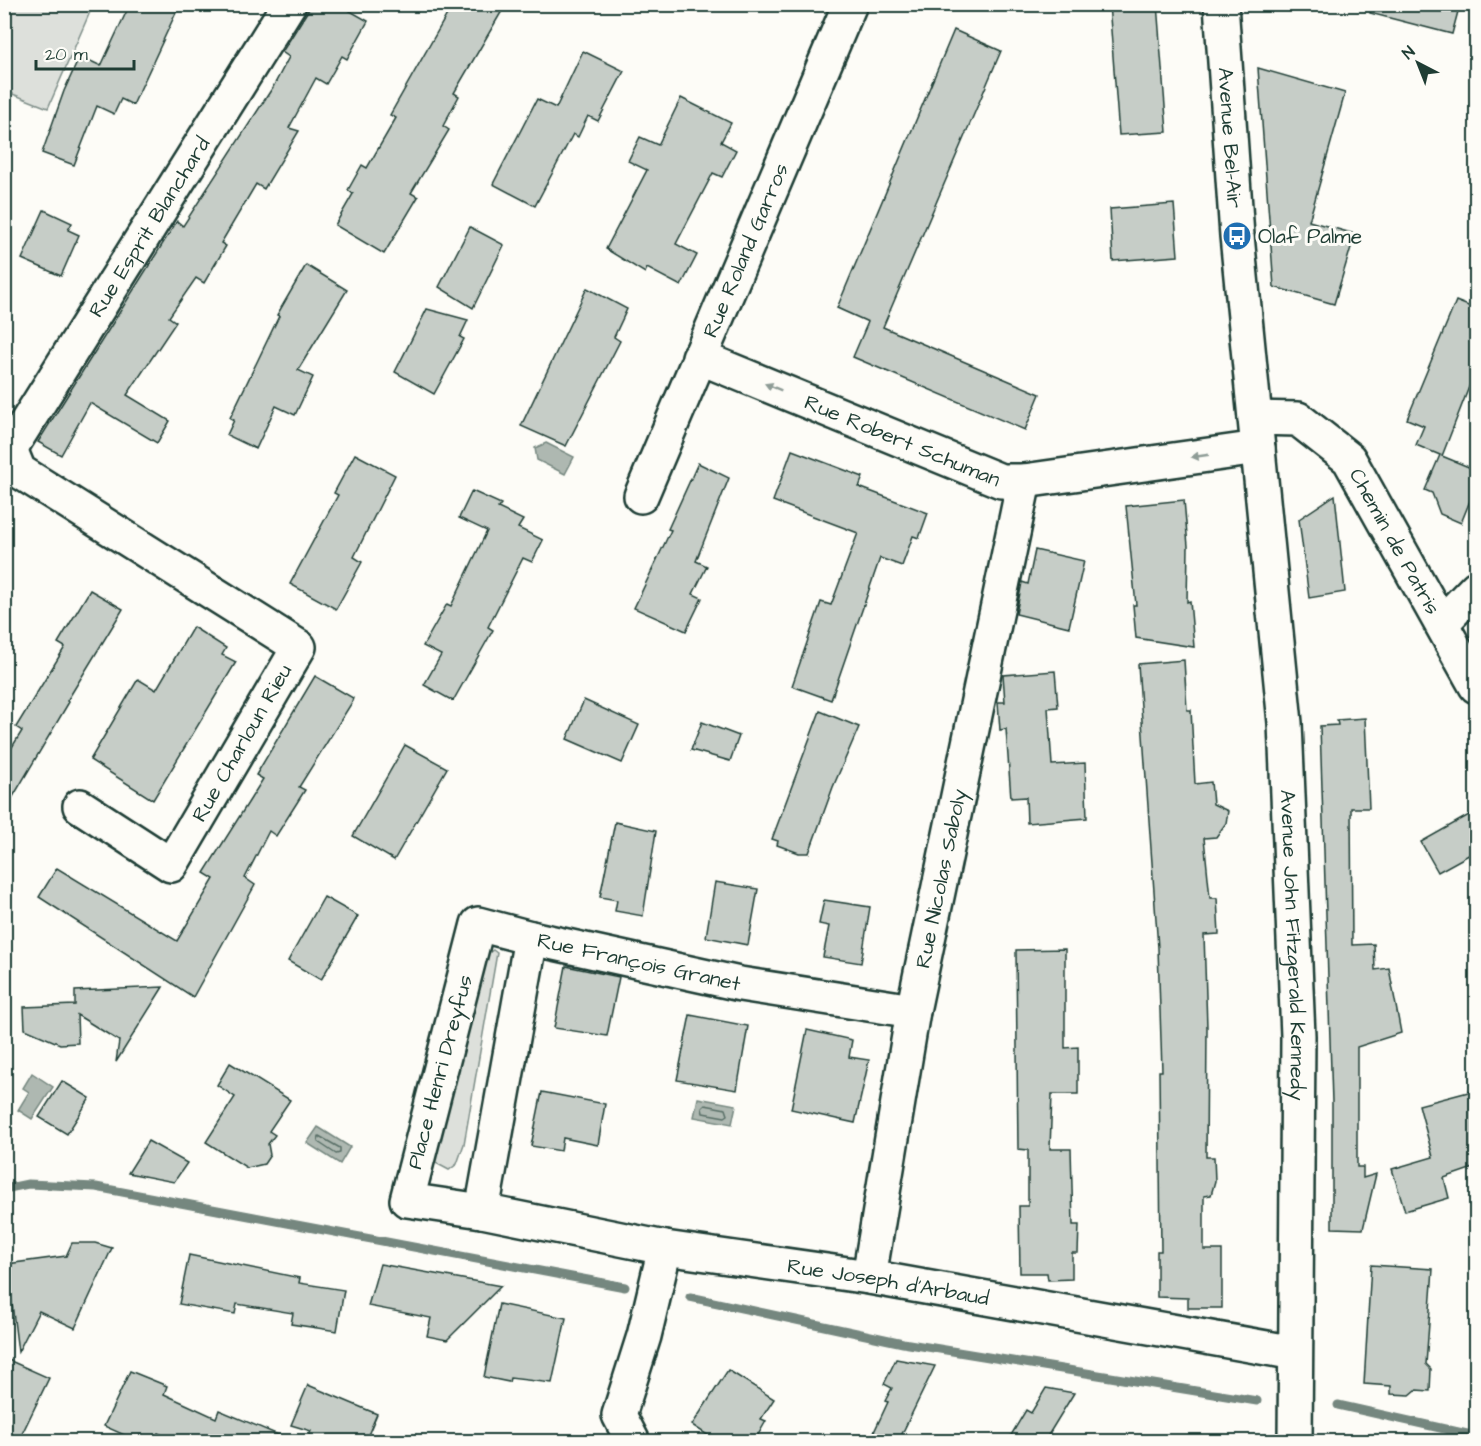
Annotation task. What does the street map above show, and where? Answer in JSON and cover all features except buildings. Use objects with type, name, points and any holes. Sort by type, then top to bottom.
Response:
[{"type":"street","name":"Rue Esprit Blanchard","points":[[7,447],[289,4]]},
{"type":"street","name":"Rue Roland Garros","points":[[641,496],[850,4]]},
{"type":"street","name":"Avenue Bel-Air","points":[[1221,4],[1237,236],[1257,433]]},
{"type":"street","name":"Rue Robert Schuman","points":[[699,357],[1000,481],[1024,481],[1257,433]]},
{"type":"street","name":"Chemin de Patris","points":[[1257,433],[1298,419],[1349,459],[1476,686]]},
{"type":"street","name":"Avenue John Fitzgerald Kennedy","points":[[1257,433],[1285,723],[1297,1013],[1295,1442]]},
{"type":"street","name":"Rue Charloun Rieu","points":[[7,447],[20,471],[299,647],[171,865],[80,806]]},
{"type":"street","name":"Rue Nicolas Saboly","points":[[869,1277],[914,1011],[1024,481]]},
{"type":"street","points":[[1442,623],[1476,588]]},
{"type":"street","name":"Place Henri Dreyfus","points":[[482,1211],[407,1200],[478,924],[531,939]]},
{"type":"street","name":"Rue François Granet","points":[[482,1211],[531,939],[740,984],[914,1011]]},
{"type":"street","name":"Rue Joseph d'Arbaud","points":[[482,1211],[665,1248],[869,1277],[1295,1353]]},
{"type":"street","points":[[633,1442],[619,1415],[644,1336],[665,1248]]},
{"type":"shaded area","points":[[4,5],[93,5],[48,108],[5,91]]},
{"type":"shaded area","points":[[493,950],[497,953],[464,1144],[457,1164],[449,1170],[432,1161],[428,1149],[487,954]]},
{"type":"water","points":[[546,443],[574,457],[565,474],[537,460],[535,448]]},
{"type":"water","points":[[32,1073],[53,1087],[32,1119],[18,1110],[29,1092],[23,1088]]},
{"type":"water","points":[[698,1098],[736,1105],[732,1124],[694,1117]]},
{"type":"water","points":[[318,1127],[350,1147],[340,1164],[307,1143]]},
{"type":"waterway","points":[[4,1189],[28,1184],[96,1187],[625,1287]]},
{"type":"waterway","points":[[690,1297],[903,1343],[1257,1401]]},
{"type":"waterway","points":[[1338,1405],[1476,1436]]},
{"type":"place","name":"Olaf Palme","points":[[1237,236]]}]
